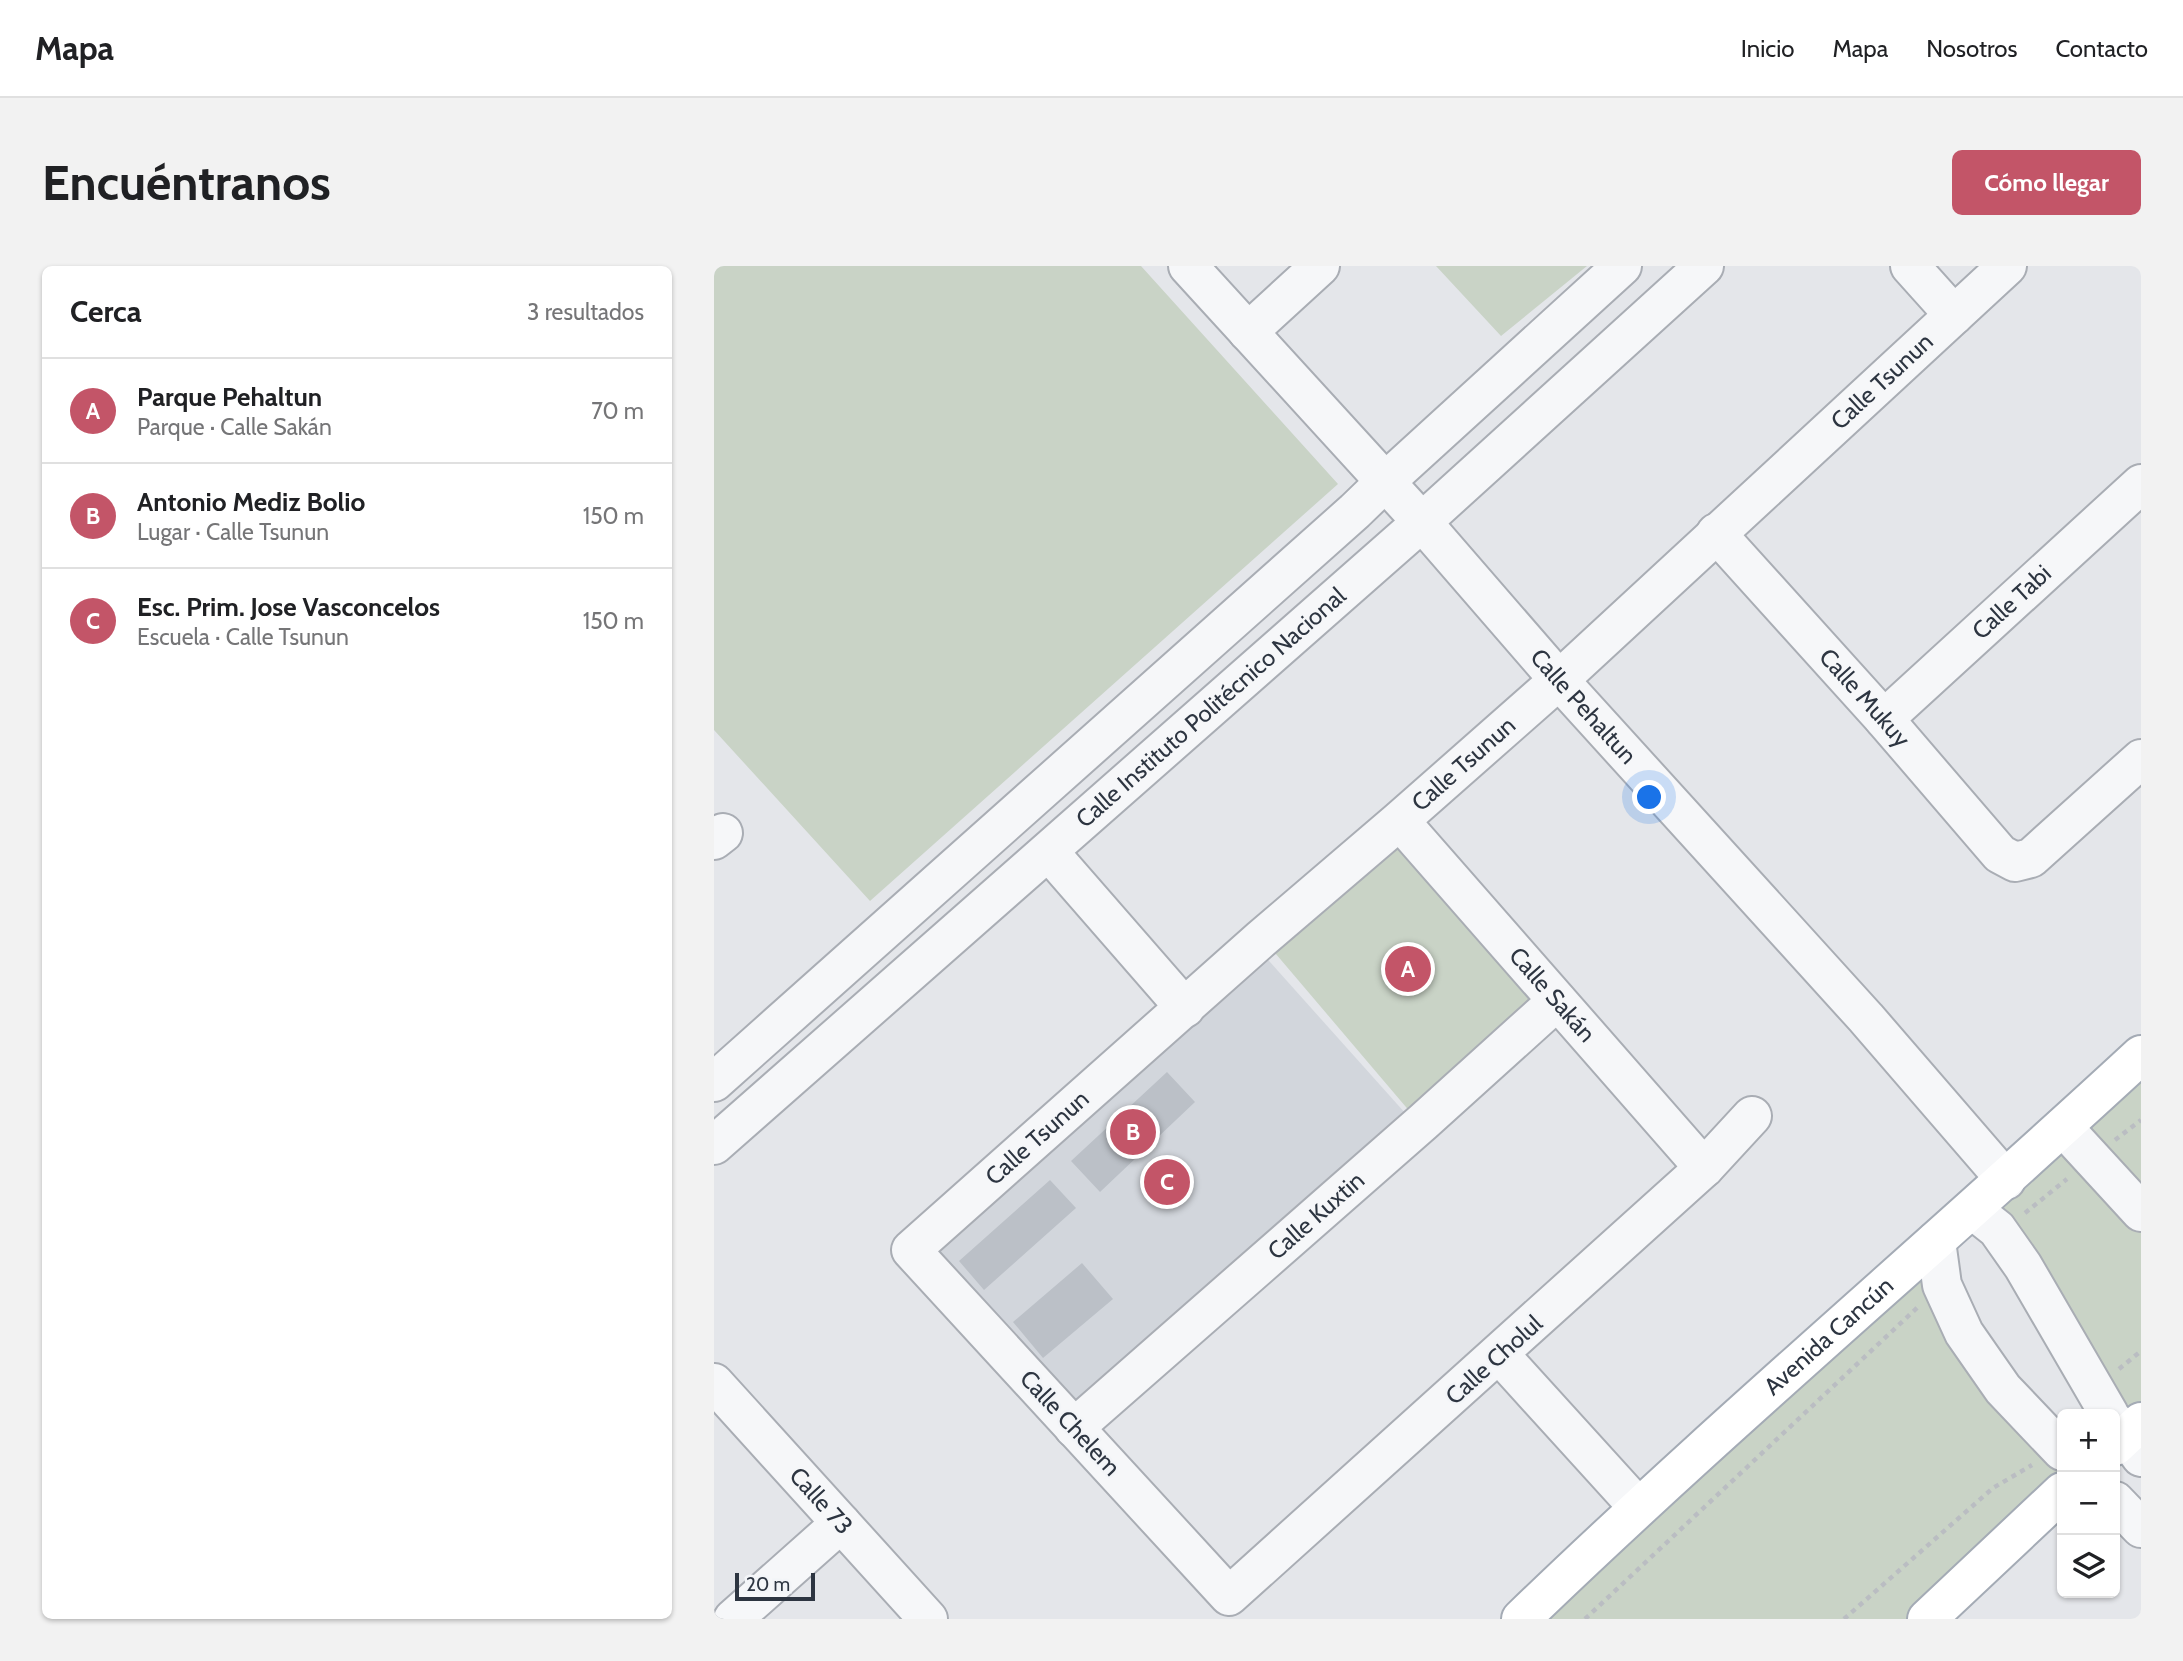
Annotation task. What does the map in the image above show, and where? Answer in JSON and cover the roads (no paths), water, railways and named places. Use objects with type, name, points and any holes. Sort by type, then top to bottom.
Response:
[{"type":"main road","name":"Avenida Cancún","points":[[1521,1619],[1638,1507],[1936,1241],[1987,1222],[2006,1180],[2141,1055]]},
{"type":"main road","points":[[1927,1619],[2057,1497]]},
{"type":"street","name":"Calle Pehaltun","points":[[1188,266],[1422,522],[1559,680],[1866,1018],[2006,1180]]},
{"type":"street","points":[[1248,332],[1320,266]]},
{"type":"street","name":"Calle Instituto Politécnico Nacional","points":[[714,1082],[1345,520],[1622,266]]},
{"type":"street","name":"Calle Instituto Politécnico Nacional","points":[[714,1145],[1422,522],[1704,266]]},
{"type":"street","points":[[1910,266],[1954,315]]},
{"type":"street","name":"Calle Tsunun","points":[[911,1250],[1261,939],[1400,821],[1559,680],[2007,266]]},
{"type":"street","name":"Calle Tabi","points":[[1884,719],[2141,485]]},
{"type":"street","name":"Calle Mukuy","points":[[1716,533],[1884,719],[2000,853],[2015,862],[2031,858],[2141,758]]},
{"type":"street","name":"Calle Sakán","points":[[1400,821],[1704,1168]]},
{"type":"street","points":[[1049,852],[1185,1008]]},
{"type":"street","name":"Calle Kuxtin","points":[[1074,1427],[1423,1122],[1557,1001]]},
{"type":"street","name":"Calle Cholul","points":[[1229,1596],[1500,1355],[1704,1168],[1752,1116]]},
{"type":"street","points":[[2063,1127],[2141,1212]]},
{"type":"street","points":[[1987,1222],[2023,1266],[2124,1433]]},
{"type":"street","points":[[1936,1241],[1942,1286],[1964,1332],[2003,1389],[2057,1446]]},
{"type":"street","name":"Calle Chelem","points":[[911,1250],[1229,1596]]},
{"type":"street","points":[[1500,1355],[1638,1507]]},
{"type":"street","name":"Calle 73","points":[[714,1383],[928,1619]]},
{"type":"street","points":[[2120,1506],[2141,1528]]},
{"type":"street","points":[[733,1619],[841,1523]]},
{"type":"place","name":"Parque Pehaltun","points":[[1408,969]]},
{"type":"place","name":"Antonio Mediz Bolio","points":[[1133,1132]]},
{"type":"place","name":"Esc. Prim. Jose Vasconcelos","points":[[1167,1182]]}]
